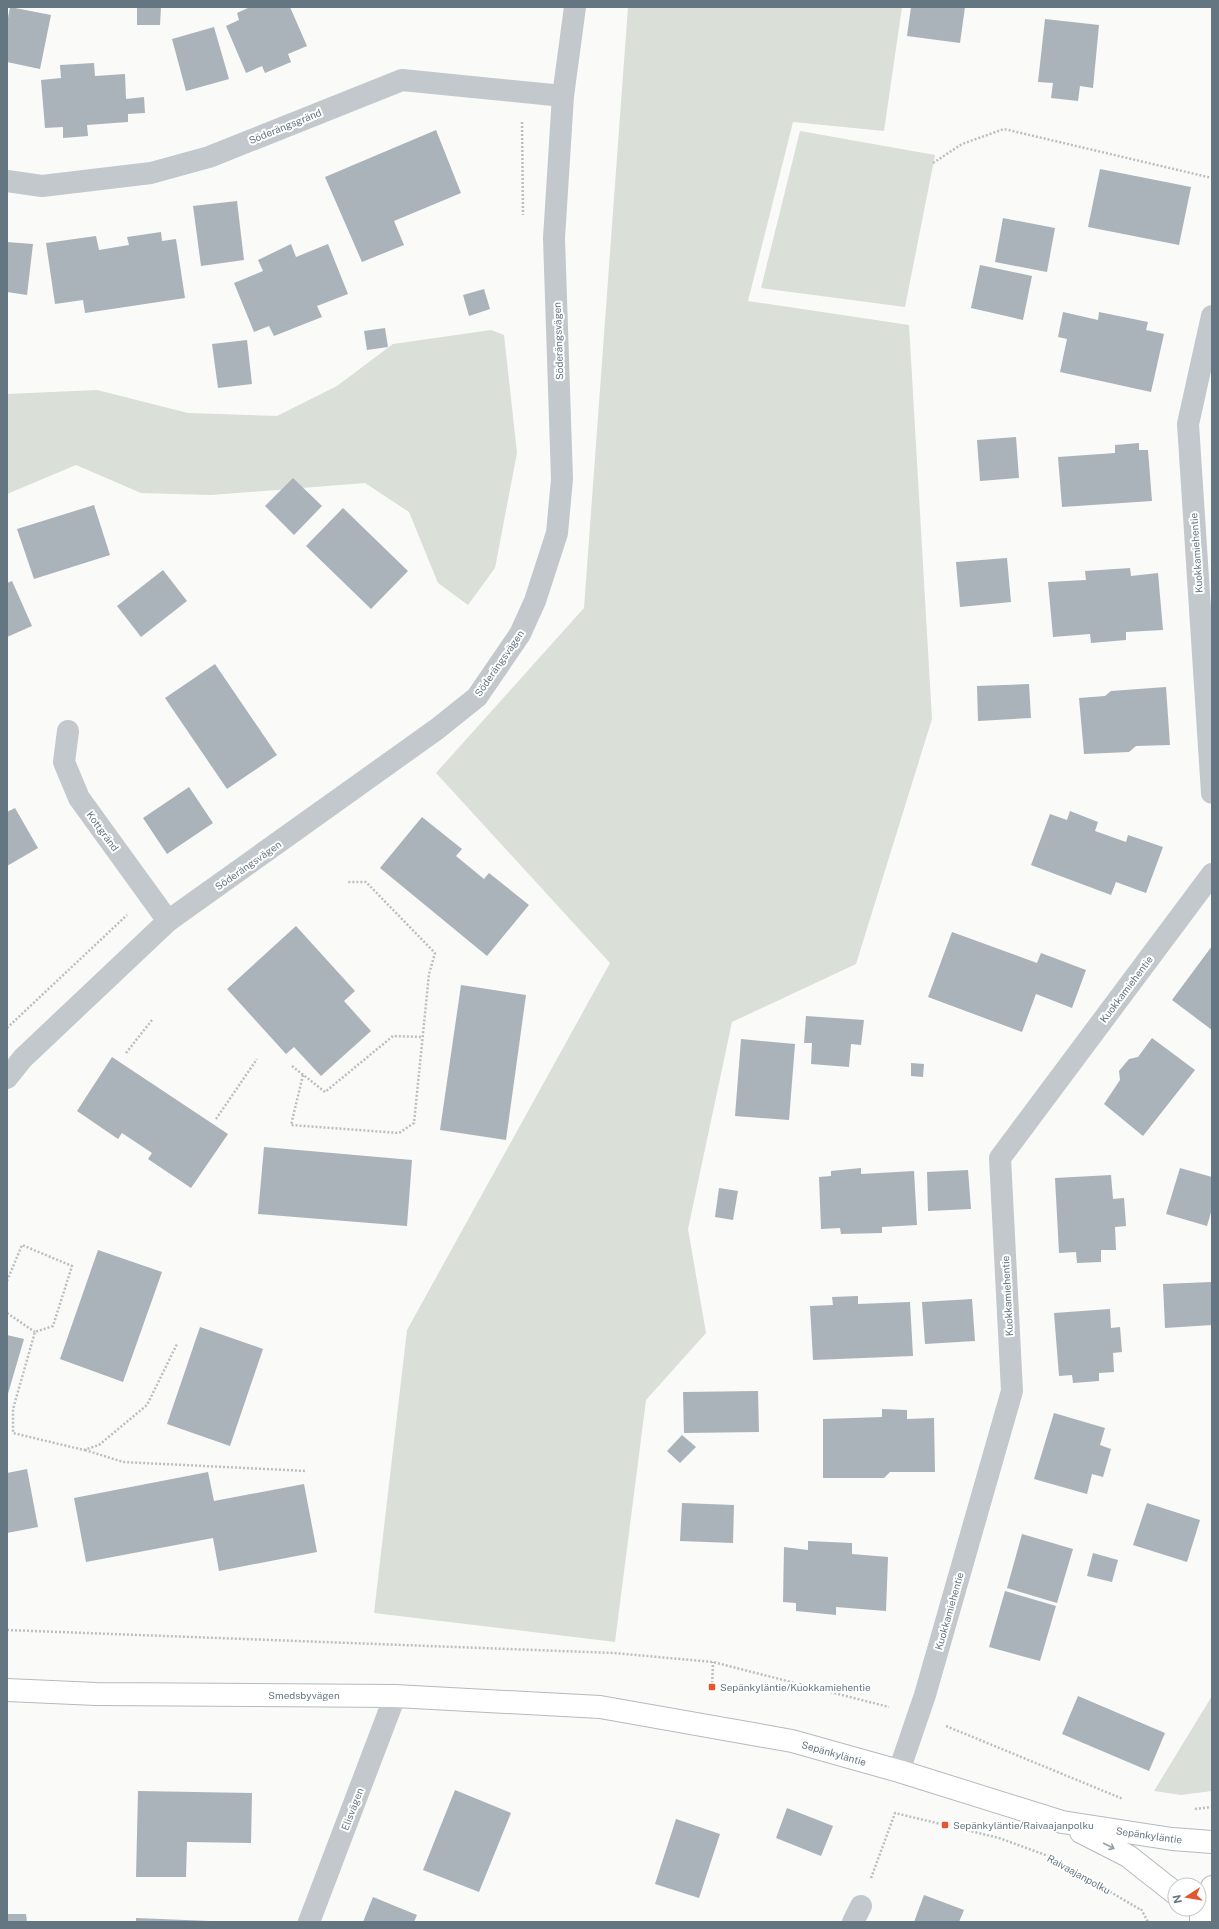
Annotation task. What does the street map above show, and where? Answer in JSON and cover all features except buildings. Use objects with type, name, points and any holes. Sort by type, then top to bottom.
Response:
[{"type":"main road","name":"Smedsbyvägen","points":[[7,1690],[96,1694],[395,1696],[600,1707]]},
{"type":"main road","name":"Sepänkyläntie","points":[[600,1707],[792,1741],[899,1771],[1062,1822],[1172,1839],[1212,1842]]},
{"type":"main road","name":"Sepänkyläntie","points":[[1062,1822],[1128,1856],[1167,1887]]},
{"type":"main road","points":[[1201,1922],[1201,1913],[1212,1887]]},
{"type":"street","name":"Söderängsvägen","points":[[7,1078],[23,1058],[168,921],[437,729],[477,697],[520,634],[535,601],[557,533],[562,479],[554,238],[563,96],[574,7]]},
{"type":"street","name":"Söderängsgränd","points":[[7,180],[42,186],[151,173],[209,157],[402,80],[563,96]]},
{"type":"street","name":"Kuokkamiehentie","points":[[1212,316],[1188,424],[1212,793]]},
{"type":"street","name":"Kottgränd","points":[[68,731],[64,762],[80,798],[168,921]]},
{"type":"street","name":"Kuokkamiehentie","points":[[899,1771],[925,1695],[1012,1391],[1000,1158],[1212,874]]},
{"type":"street","name":"Elisvägen","points":[[308,1922],[395,1696]]},
{"type":"path","points":[[522,92],[523,219]]},
{"type":"path","points":[[933,163],[962,144],[1004,129],[1212,178]]},
{"type":"path","points":[[303,1075],[291,1126],[399,1133],[414,1123],[429,974],[435,953],[366,882],[348,882]]},
{"type":"path","points":[[7,1028],[114,926],[150,896]]},
{"type":"path","points":[[126,1053],[152,1020]]},
{"type":"path","points":[[292,1066],[326,1092],[393,1036],[422,1037]]},
{"type":"path","points":[[216,1119],[257,1059]]},
{"type":"path","points":[[7,1281],[22,1245],[72,1266],[53,1326],[35,1332]]},
{"type":"path","points":[[7,1313],[35,1332]]},
{"type":"path","points":[[35,1332],[13,1409],[13,1433],[84,1450],[123,1462],[306,1471]]},
{"type":"path","points":[[84,1450],[99,1445],[147,1405],[177,1344]]},
{"type":"path","points":[[7,1630],[566,1650]]},
{"type":"path","points":[[712,1687],[713,1662]]},
{"type":"path","name":"Raivaajanpolku","points":[[857,1914],[895,1813],[999,1838],[1051,1857],[1141,1910]]},
{"type":"shaded area","points":[[628,7],[902,7],[884,131],[793,122],[748,301],[909,325],[932,719],[856,964],[732,1022],[688,1229],[706,1333],[646,1400],[615,1642],[374,1613],[407,1330],[610,963],[436,773],[584,608]]},
{"type":"shaded area","points":[[800,131],[935,155],[905,307],[761,288]]},
{"type":"shaded area","points":[[491,330],[504,335],[517,453],[495,568],[468,605],[438,583],[409,512],[365,483],[211,495],[141,493],[76,465],[7,494],[7,394],[97,390],[188,413],[277,416],[337,386],[393,344]]},
{"type":"shaded area","points":[[1212,1696],[1212,1791],[1181,1795],[1154,1791]]},
{"type":"place","name":"Sepänkyläntie/Kuokkamiehentie","points":[[712,1687]]},
{"type":"place","name":"Sepänkyläntie/Raivaajanpolku","points":[[945,1825]]}]
